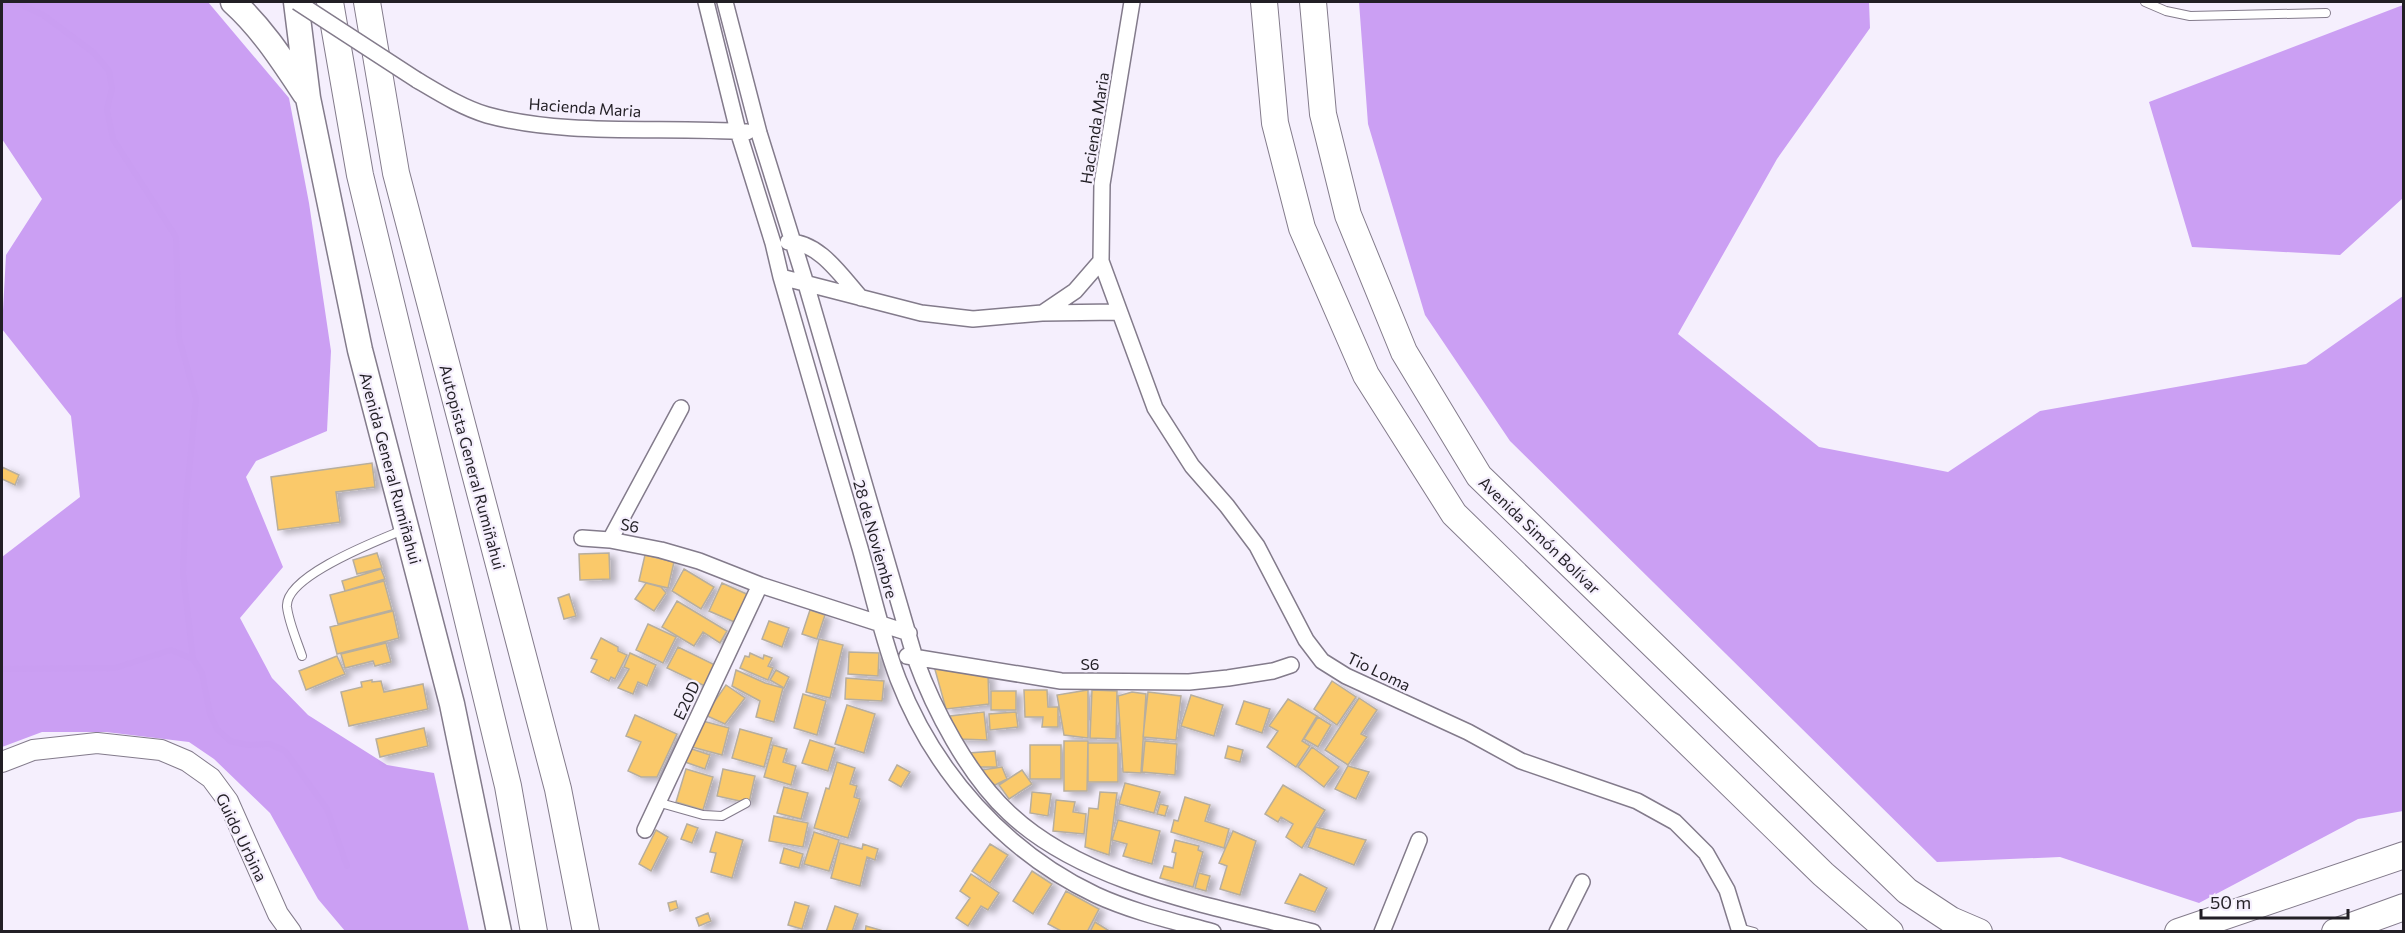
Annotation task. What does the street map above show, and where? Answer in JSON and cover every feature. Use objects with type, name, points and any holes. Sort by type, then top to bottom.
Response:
[{"type":"highway","points":[[330,2],[360,175],[508,786],[534,932]]},
{"type":"highway","name":"Autopista General Rumiñahui","points":[[367,2],[396,173],[558,789],[586,932]]},
{"type":"highway","points":[[1264,2],[1275,123],[1302,228],[1366,375],[1454,514],[1823,874],[1890,932]]},
{"type":"highway","name":"Avenida Simón Bolívar","points":[[1313,2],[1323,114],[1348,214],[1404,352],[1479,476],[1907,891],[1951,920],[1979,932]]},
{"type":"highway","points":[[2178,932],[2403,855]]},
{"type":"highway","points":[[2335,932],[2403,908]]},
{"type":"main road","points":[[233,2],[247,14],[280,56],[308,98]]},
{"type":"main road","name":"Avenida General Rumiñahui","points":[[296,2],[308,98],[360,350],[452,704],[498,931]]},
{"type":"street","name":"Hacienda Maria","points":[[296,2],[442,95],[486,115],[547,126],[759,133]]},
{"type":"street","name":"28 de Noviembre","points":[[705,2],[738,131],[773,243],[889,653],[916,718],[944,764],[995,827],[1028,854],[1096,895],[1153,916],[1213,932]]},
{"type":"street","points":[[725,2],[759,133],[806,284],[915,657],[926,687],[959,749],[1008,813],[1034,833],[1093,867],[1172,896],[1313,932]]},
{"type":"street","name":"Hacienda Maria","points":[[1119,312],[1101,261],[1102,184],[1132,2]]},
{"type":"street","points":[[773,243],[802,243],[815,250],[861,298]]},
{"type":"street","points":[[1042,313],[1075,291],[1101,261]]},
{"type":"street","points":[[781,277],[921,313],[973,319],[1042,313],[1119,312]]},
{"type":"street","name":"Tio Loma","points":[[1119,312],[1155,408],[1192,466],[1227,506],[1257,546],[1306,640],[1322,661],[1346,676],[1468,732],[1521,761],[1637,801],[1675,822],[1706,852],[1745,930]]},
{"type":"street","points":[[609,540],[681,408]]},
{"type":"street","name":"S6","points":[[582,538],[609,540],[661,550],[699,561],[760,585],[909,633]]},
{"type":"street","name":"E20D","points":[[645,830],[760,585]]},
{"type":"street","name":"S6","points":[[889,653],[1061,681],[1189,682],[1273,671],[1291,665]]},
{"type":"street","name":"Guido Urbina","points":[[2,762],[33,750],[97,743],[161,750],[188,760],[211,778],[228,801],[278,914],[291,932]]},
{"type":"street","points":[[1382,932],[1419,840]]},
{"type":"street","points":[[1557,932],[1582,882]]},
{"type":"lane","points":[[2145,2],[2166,11],[2190,16],[2326,13]]},
{"type":"lane","points":[[302,656],[287,606],[289,596],[295,588],[331,562],[408,529]]},
{"type":"lane","points":[[657,802],[703,815],[722,816],[746,803]]},
{"type":"shaded area","points":[[2,2],[208,2],[289,98],[309,203],[331,351],[327,431],[256,461],[246,477],[283,567],[240,618],[272,678],[308,715],[387,765],[434,773],[469,931],[345,931],[318,899],[270,813],[214,759],[189,742],[106,732],[42,732],[2,747],[2,557],[80,497],[71,416],[2,329],[6,255],[42,199],[2,139]]},
{"type":"shaded area","points":[[1359,2],[1869,2],[1870,28],[1777,159],[1678,334],[1819,447],[1948,472],[2040,411],[2306,364],[2403,296],[2403,811],[2358,819],[2199,903],[2060,857],[1937,862],[1510,441],[1425,315],[1368,124]]},
{"type":"shaded area","points":[[2403,5],[2403,198],[2340,255],[2192,247],[2149,102]]},
{"type":"building","points":[[372,463],[375,487],[336,492],[340,522],[278,530],[271,477]]},
{"type":"building","points":[[2,467],[19,475],[15,485],[2,479]]},
{"type":"building","points":[[377,553],[382,568],[357,574],[353,560]]},
{"type":"building","points":[[609,553],[610,579],[580,580],[579,554]]},
{"type":"building","points":[[645,555],[674,562],[668,588],[639,581]]},
{"type":"building","points":[[381,569],[385,579],[345,591],[342,581]]},
{"type":"building","points":[[684,569],[714,587],[701,609],[672,591]]},
{"type":"building","points":[[384,581],[392,610],[338,624],[330,595]]},
{"type":"building","points":[[646,583],[661,587],[666,593],[654,611],[635,599]]},
{"type":"building","points":[[722,583],[751,596],[739,624],[709,611]]},
{"type":"building","points":[[569,594],[576,616],[564,619],[558,598]]},
{"type":"building","points":[[677,601],[727,631],[720,643],[703,632],[694,646],[662,627]]},
{"type":"building","points":[[810,610],[825,615],[817,639],[802,634]]},
{"type":"building","points":[[393,611],[399,638],[337,654],[330,627]]},
{"type":"building","points":[[769,621],[789,628],[782,647],[762,639]]},
{"type":"building","points":[[648,624],[676,637],[663,663],[636,650]]},
{"type":"building","points":[[601,638],[627,655],[615,679],[611,677],[609,681],[591,672],[597,660],[591,658]]},
{"type":"building","points":[[819,639],[843,645],[830,698],[806,692]]},
{"type":"building","points":[[386,643],[391,662],[375,666],[373,661],[345,668],[341,654]]},
{"type":"building","points":[[678,647],[717,666],[707,687],[667,668]]},
{"type":"building","points":[[849,652],[879,653],[878,676],[848,674]]},
{"type":"building","points":[[630,653],[656,665],[647,686],[638,682],[633,694],[618,688],[629,669],[624,667]]},
{"type":"building","points":[[750,653],[763,659],[764,655],[772,658],[768,666],[773,668],[768,680],[740,668],[745,656],[749,657]]},
{"type":"building","points":[[337,656],[345,674],[306,690],[299,671]]},
{"type":"building","points":[[934,666],[988,675],[989,704],[946,709]]},
{"type":"building","points":[[736,670],[783,688],[774,722],[756,717],[760,701],[732,686]]},
{"type":"building","points":[[776,670],[789,677],[784,688],[770,680]]},
{"type":"building","points":[[846,678],[884,681],[882,701],[845,699]]},
{"type":"building","points":[[372,680],[372,682],[381,681],[384,692],[423,684],[428,709],[349,726],[341,692],[362,687],[361,682]]},
{"type":"building","points":[[1332,681],[1356,697],[1337,725],[1314,709]]},
{"type":"building","points":[[726,685],[745,698],[725,724],[705,715]]},
{"type":"building","points":[[1024,690],[1047,690],[1048,707],[1058,707],[1058,727],[1042,727],[1043,717],[1025,717]]},
{"type":"building","points":[[1088,690],[1088,738],[1064,735],[1057,695]]},
{"type":"building","points":[[1092,690],[1117,691],[1116,739],[1090,738]]},
{"type":"building","points":[[991,691],[1016,691],[1016,710],[991,710]]},
{"type":"building","points":[[1132,692],[1146,694],[1141,773],[1123,772],[1118,696]]},
{"type":"building","points":[[1148,692],[1181,696],[1176,740],[1143,737]]},
{"type":"building","points":[[803,694],[826,701],[817,735],[794,728]]},
{"type":"building","points":[[1191,695],[1223,705],[1214,736],[1181,726]]},
{"type":"building","points":[[1359,698],[1377,710],[1361,734],[1367,737],[1348,765],[1325,750]]},
{"type":"building","points":[[1288,699],[1317,716],[1302,741],[1310,746],[1296,767],[1267,747],[1278,731],[1269,726]]},
{"type":"building","points":[[1244,701],[1270,709],[1262,733],[1236,724]]},
{"type":"building","points":[[847,705],[875,714],[864,753],[835,744]]},
{"type":"building","points":[[984,712],[987,740],[959,739],[950,716]]},
{"type":"building","points":[[1016,712],[1018,727],[990,730],[989,714]]},
{"type":"building","points":[[635,715],[677,734],[657,777],[641,777],[628,771],[641,742],[626,736]]},
{"type":"building","points":[[1318,717],[1331,725],[1318,747],[1304,739]]},
{"type":"building","points":[[699,720],[729,728],[722,755],[692,747]]},
{"type":"building","points":[[424,728],[428,746],[380,757],[376,739]]},
{"type":"building","points":[[740,729],[772,738],[764,767],[732,758]]},
{"type":"building","points":[[810,740],[835,748],[828,771],[802,763]]},
{"type":"building","points":[[1064,741],[1088,741],[1087,791],[1064,791]]},
{"type":"building","points":[[1145,741],[1177,744],[1175,775],[1142,772]]},
{"type":"building","points":[[1088,743],[1118,743],[1118,782],[1088,782]]},
{"type":"building","points":[[773,745],[787,749],[783,762],[796,766],[791,785],[764,777]]},
{"type":"building","points":[[1030,745],[1061,745],[1061,779],[1030,779]]},
{"type":"building","points":[[1228,746],[1243,750],[1240,762],[1225,758]]},
{"type":"building","points":[[1312,747],[1339,767],[1324,787],[1298,767]]},
{"type":"building","points":[[689,748],[710,755],[705,769],[685,762]]},
{"type":"building","points":[[995,751],[997,767],[976,767],[969,753]]},
{"type":"building","points":[[837,762],[855,768],[850,784],[857,786],[854,797],[860,799],[848,838],[814,828],[826,788],[829,789]]},
{"type":"building","points":[[897,765],[910,772],[901,787],[889,780]]},
{"type":"building","points":[[1348,766],[1369,772],[1356,799],[1335,789]]},
{"type":"building","points":[[1002,767],[1007,779],[995,785],[984,776],[982,770]]},
{"type":"building","points":[[686,769],[713,777],[703,810],[676,802]]},
{"type":"building","points":[[723,769],[755,776],[749,803],[717,796]]},
{"type":"building","points":[[1022,770],[1032,784],[1009,799],[999,785]]},
{"type":"building","points":[[1125,783],[1160,792],[1154,813],[1119,804]]},
{"type":"building","points":[[1283,785],[1325,810],[1302,848],[1286,837],[1293,824],[1281,817],[1278,822],[1265,814]]},
{"type":"building","points":[[784,787],[808,793],[801,819],[777,813]]},
{"type":"building","points":[[1032,792],[1051,794],[1048,816],[1030,813]]},
{"type":"building","points":[[1100,792],[1117,793],[1109,855],[1085,847],[1089,808],[1098,809]]},
{"type":"building","points":[[1185,797],[1210,805],[1205,821],[1229,829],[1224,848],[1171,832],[1174,820],[1178,821]]},
{"type":"building","points":[[1056,800],[1075,802],[1073,812],[1086,814],[1084,834],[1053,831]]},
{"type":"building","points":[[1160,804],[1168,806],[1165,816],[1157,814]]},
{"type":"building","points":[[774,816],[808,823],[803,847],[769,841]]},
{"type":"building","points":[[1118,820],[1160,831],[1152,864],[1123,856],[1127,844],[1112,840]]},
{"type":"building","points":[[687,824],[698,828],[692,843],[681,839]]},
{"type":"building","points":[[1316,827],[1366,840],[1354,865],[1308,847]]},
{"type":"building","points":[[656,830],[668,837],[651,871],[639,864]]},
{"type":"building","points":[[1233,831],[1256,841],[1240,895],[1220,889],[1227,866],[1219,863]]},
{"type":"building","points":[[716,832],[743,840],[732,878],[711,872],[716,853],[710,852]]},
{"type":"building","points":[[814,832],[839,840],[829,871],[804,864]]},
{"type":"building","points":[[1175,840],[1199,846],[1198,850],[1203,852],[1193,887],[1160,878],[1164,866],[1173,868],[1176,853],[1172,852]]},
{"type":"building","points":[[840,843],[862,849],[863,844],[878,849],[875,860],[867,857],[860,886],[831,878]]},
{"type":"building","points":[[990,844],[1008,855],[990,883],[972,871]]},
{"type":"building","points":[[784,848],[803,854],[799,868],[780,863]]},
{"type":"building","points":[[1032,871],[1052,884],[1033,914],[1013,901]]},
{"type":"building","points":[[1199,873],[1210,876],[1206,891],[1195,888]]},
{"type":"building","points":[[971,874],[999,893],[988,910],[981,906],[968,926],[956,918],[970,898],[960,891]]},
{"type":"building","points":[[1300,874],[1327,888],[1315,912],[1285,903]]},
{"type":"building","points":[[1066,891],[1099,909],[1087,932],[1063,932],[1048,924]]},
{"type":"building","points":[[676,901],[678,908],[670,911],[668,903]]},
{"type":"building","points":[[795,902],[809,906],[802,929],[788,925]]},
{"type":"building","points":[[835,906],[858,914],[852,932],[826,932]]},
{"type":"building","points":[[708,913],[711,921],[699,926],[696,918]]},
{"type":"building","points":[[1095,922],[1111,932],[1090,932]]},
{"type":"building","points":[[866,926],[887,932],[865,932]]},
{"type":"waterway","points":[[5,2],[20,4],[43,15],[93,52],[109,71],[112,88],[107,110],[113,139],[176,237],[179,338],[196,399],[186,502],[183,573],[193,659],[202,673],[210,714],[217,729],[230,741],[247,745],[270,744],[285,751],[327,809],[347,866]]},
{"type":"waterway","points":[[2,669],[115,668],[171,650],[193,659]]}]
